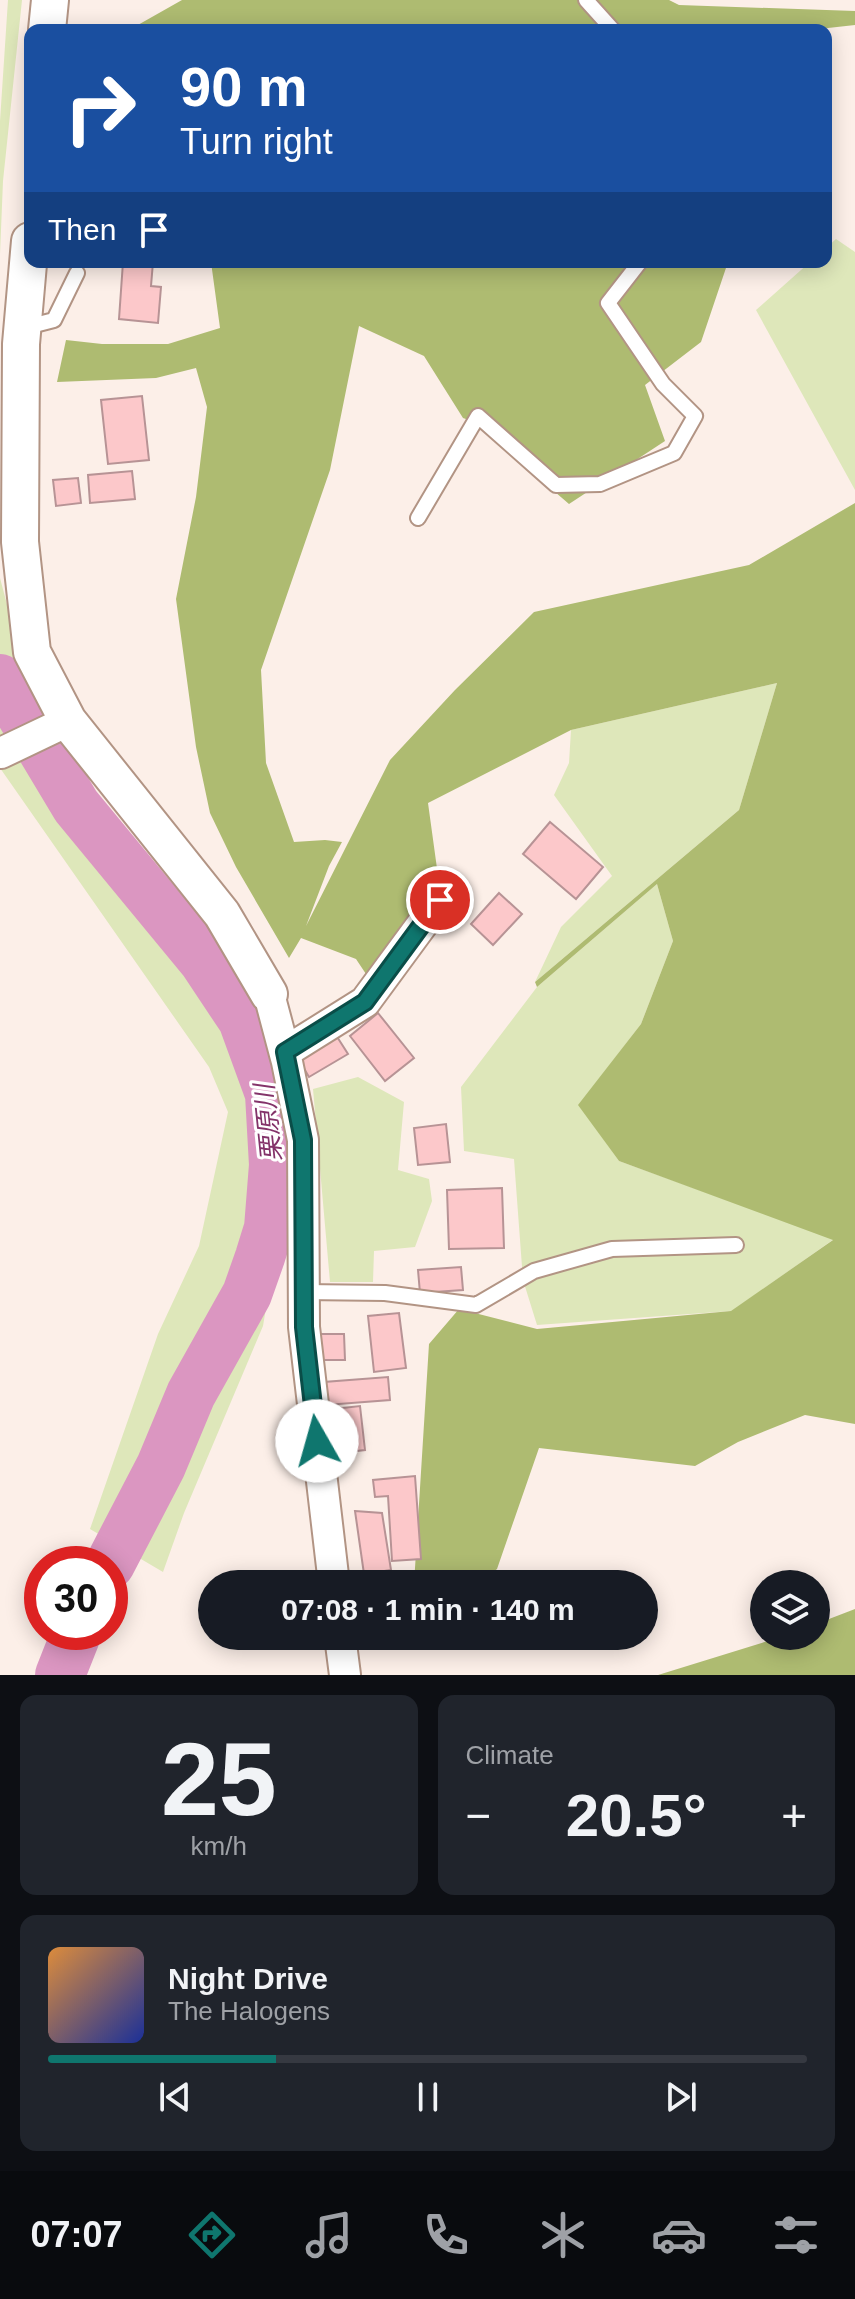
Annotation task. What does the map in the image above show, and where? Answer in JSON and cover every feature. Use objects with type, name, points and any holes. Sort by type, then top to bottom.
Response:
[{"type":"street","points":[[48,24],[50,0]]},
{"type":"street","points":[[28,268],[16,440],[20,542],[32,652],[58,726],[222,914],[269,994],[285,1052],[303,1140],[304,1327],[332,1570]]},
{"type":"street","points":[[1,753],[58,726]]},
{"type":"street","points":[[285,1052],[365,1002],[440,900]]},
{"type":"street","points":[[342,1650],[345,1675]]},
{"type":"lane","points":[[586,0],[608,24]]},
{"type":"lane","points":[[418,518],[478,416],[556,485],[600,484],[674,453],[695,416],[663,384],[608,303],[635,268]]},
{"type":"lane","points":[[23,328],[54,320],[77,273]]},
{"type":"lane","points":[[304,1292],[385,1293],[476,1305],[534,1271],[612,1249],[736,1245]]},
{"type":"green space","points":[[8,0],[22,0],[3,181],[0,254],[0,121]]},
{"type":"green space","points":[[182,0],[669,0],[679,5],[855,11],[855,25],[832,28],[832,24],[140,24]]},
{"type":"green space","points":[[836,239],[855,252],[855,490],[756,310],[803,268],[832,268],[832,243]]},
{"type":"green space","points":[[212,268],[726,268],[701,342],[645,385],[665,441],[569,504],[505,449],[483,425],[463,418],[424,356],[359,326],[330,470],[261,670],[266,763],[294,842],[342,842],[329,866],[306,926],[390,760],[534,612],[749,565],[855,503],[855,1424],[805,1415],[738,1442],[695,1466],[539,1448],[497,1569],[415,1570],[429,1344],[459,1309],[537,1329],[731,1311],[833,1240],[619,1161],[578,1105],[641,1024],[673,941],[657,884],[537,987],[535,982],[739,810],[777,683],[571,730],[428,803],[439,883],[366,974],[356,959],[301,938],[289,958],[236,867],[210,813],[196,747],[176,599],[196,497],[207,407],[196,368],[156,378],[57,382],[66,340],[102,344],[168,344],[220,328]]},
{"type":"green space","points":[[0,578],[27,680],[96,793],[223,952],[270,1038],[291,1159],[263,1326],[184,1513],[163,1572],[128,1551],[128,1546],[119,1546],[90,1529],[158,1334],[199,1246],[228,1112],[209,1067],[0,768]]},
{"type":"green space","points":[[777,683],[739,810],[535,982],[561,927],[612,876],[554,795],[569,763],[571,730]]},
{"type":"green space","points":[[657,884],[673,941],[641,1024],[579,1105],[619,1161],[834,1239],[732,1311],[537,1325],[523,1280],[514,1159],[464,1151],[461,1087],[537,987]]},
{"type":"green space","points":[[358,1077],[404,1102],[398,1170],[429,1179],[432,1201],[415,1247],[374,1251],[373,1282],[330,1282],[313,1089]]},
{"type":"green space","points":[[855,1609],[855,1675],[658,1675],[750,1647],[750,1650],[830,1650],[830,1619]]},
{"type":"building","points":[[123,268],[152,268],[151,286],[161,287],[158,323],[119,319]]},
{"type":"building","points":[[142,396],[149,460],[108,464],[101,400]]},
{"type":"building","points":[[132,471],[135,499],[90,503],[88,475]]},
{"type":"building","points":[[78,478],[81,503],[56,506],[53,480]]},
{"type":"building","points":[[550,822],[603,867],[576,899],[523,854]]},
{"type":"building","points":[[499,893],[522,914],[493,945],[471,924]]},
{"type":"building","points":[[378,1013],[414,1058],[385,1081],[350,1036]]},
{"type":"building","points":[[334,1032],[348,1054],[309,1077],[296,1055]]},
{"type":"building","points":[[446,1124],[450,1162],[418,1165],[414,1128]]},
{"type":"building","points":[[502,1188],[504,1248],[449,1249],[447,1190]]},
{"type":"building","points":[[461,1267],[463,1290],[420,1293],[418,1270]]},
{"type":"building","points":[[399,1313],[406,1368],[374,1372],[368,1316]]},
{"type":"building","points":[[317,1334],[344,1334],[345,1360],[318,1360]]},
{"type":"building","points":[[388,1377],[390,1400],[326,1405],[324,1382]]},
{"type":"building","points":[[360,1406],[365,1450],[330,1454],[325,1410]]},
{"type":"building","points":[[415,1476],[421,1559],[392,1561],[388,1496],[375,1497],[373,1480]]},
{"type":"building","points":[[355,1511],[382,1513],[391,1570],[363,1570]]},
{"type":"waterway","name":"栗原川","points":[[0,679],[76,806],[203,960],[243,1020],[270,1094],[274,1165],[269,1228],[260,1257],[247,1294],[191,1394],[161,1466],[119,1546]]},
{"type":"waterway","name":"栗原川","points":[[60,1675],[70,1650]]},
{"type":"route","points":[[317,1441],[304,1327],[303,1140],[285,1052],[365,1002],[440,900]]}]
